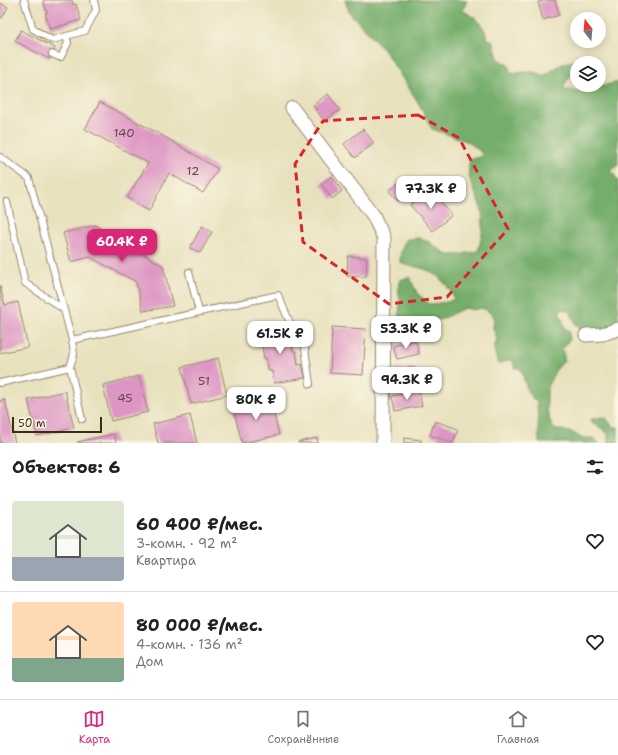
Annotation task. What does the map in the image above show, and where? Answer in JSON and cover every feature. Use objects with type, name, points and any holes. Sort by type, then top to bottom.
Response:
[{"type":"street","points":[[292,108],[373,215],[384,238],[382,443]]},
{"type":"street","points":[[586,335],[602,334],[618,329]]},
{"type":"lane","points":[[24,0],[35,31],[52,40],[86,29],[96,10],[94,0]]},
{"type":"lane","points":[[52,54],[61,57],[68,43],[66,36]]},
{"type":"lane","points":[[0,157],[29,178],[72,340],[74,354],[70,367],[82,419]]},
{"type":"lane","points":[[7,202],[25,283],[63,309]]},
{"type":"lane","points":[[189,272],[199,312]]},
{"type":"lane","points":[[72,340],[278,295],[291,325],[302,328],[310,384]]},
{"type":"lane","points":[[0,383],[70,367]]},
{"type":"highlighted area","points":[[418,115],[459,138],[508,229],[447,297],[389,304],[303,242],[295,164],[323,121]]},
{"type":"green space","points":[[345,0],[467,0],[463,11],[472,16],[482,25],[488,39],[493,41],[498,58],[509,66],[510,73],[532,72],[544,76],[564,63],[570,62],[570,76],[564,85],[564,90],[570,90],[570,92],[606,92],[606,85],[618,83],[618,165],[611,170],[618,181],[618,327],[596,331],[588,326],[580,327],[576,325],[570,312],[563,309],[559,311],[565,328],[569,331],[569,340],[562,349],[564,361],[555,371],[547,387],[547,410],[552,427],[556,430],[573,433],[581,438],[594,438],[599,443],[539,443],[537,403],[528,393],[522,372],[519,368],[515,368],[512,359],[499,364],[497,361],[495,346],[497,339],[493,328],[493,315],[485,309],[479,308],[475,310],[464,308],[442,319],[420,323],[401,323],[399,317],[400,301],[398,287],[400,280],[408,277],[410,278],[417,293],[429,304],[448,302],[454,299],[446,284],[431,272],[418,267],[407,266],[400,262],[400,256],[407,239],[419,238],[429,242],[448,255],[458,255],[478,251],[482,235],[483,220],[479,202],[470,179],[469,166],[470,159],[477,158],[483,154],[469,142],[432,129],[418,102],[384,50],[349,12]]},
{"type":"green space","points":[[603,417],[606,418],[613,427],[618,427],[618,443],[608,443],[608,434],[591,421],[592,419]]},
{"type":"building","points":[[43,0],[72,0],[73,5],[76,4],[81,20],[50,29]]},
{"type":"building","points":[[555,0],[559,15],[543,20],[538,2]]},
{"type":"building","points":[[0,3],[8,7],[2,18],[0,17]]},
{"type":"building","points":[[21,30],[55,48],[49,59],[15,41]]},
{"type":"building","points":[[328,94],[340,110],[324,121],[313,105]]},
{"type":"building","points":[[100,102],[163,136],[218,169],[203,193],[169,173],[149,211],[127,198],[148,163],[85,129]]},
{"type":"building","points":[[363,129],[374,143],[355,158],[344,144]]},
{"type":"building","points":[[332,176],[342,191],[332,199],[321,184]]},
{"type":"building","points":[[403,179],[412,189],[398,201],[389,191]]},
{"type":"building","points":[[429,188],[452,215],[433,231],[410,205]]},
{"type":"building","points":[[95,225],[163,266],[173,306],[143,311],[136,282],[90,257],[71,262],[63,233]]},
{"type":"building","points":[[202,226],[212,232],[200,253],[190,248]]},
{"type":"building","points":[[348,256],[367,258],[366,277],[347,276]]},
{"type":"building","points":[[0,286],[5,305],[18,302],[28,347],[0,353]]},
{"type":"building","points":[[285,326],[288,340],[291,339],[293,351],[296,351],[298,365],[302,364],[305,378],[274,383],[272,371],[269,371],[266,358],[264,359],[262,346],[258,346],[255,331]]},
{"type":"building","points":[[332,327],[366,329],[363,375],[330,373]]},
{"type":"building","points":[[416,340],[419,354],[397,359],[393,346]]},
{"type":"building","points":[[218,358],[227,395],[191,404],[182,367]]},
{"type":"building","points":[[394,368],[415,368],[416,380],[394,381]]},
{"type":"building","points":[[139,376],[148,412],[111,421],[103,385]]},
{"type":"building","points":[[65,391],[74,428],[37,436],[28,400]]},
{"type":"building","points":[[419,391],[422,406],[395,411],[392,396]]},
{"type":"building","points":[[270,398],[279,435],[242,443],[233,408]]},
{"type":"building","points":[[5,400],[15,443],[0,443],[0,401]]},
{"type":"building","points":[[190,415],[197,443],[158,443],[153,424]]},
{"type":"building","points":[[435,421],[458,429],[453,443],[430,435]]},
{"type":"building","points":[[114,434],[116,443],[77,442]]},
{"type":"building","points":[[317,438],[318,443],[298,443],[298,442]]},
{"type":"building","points":[[404,438],[421,440],[421,443],[404,443]]}]
